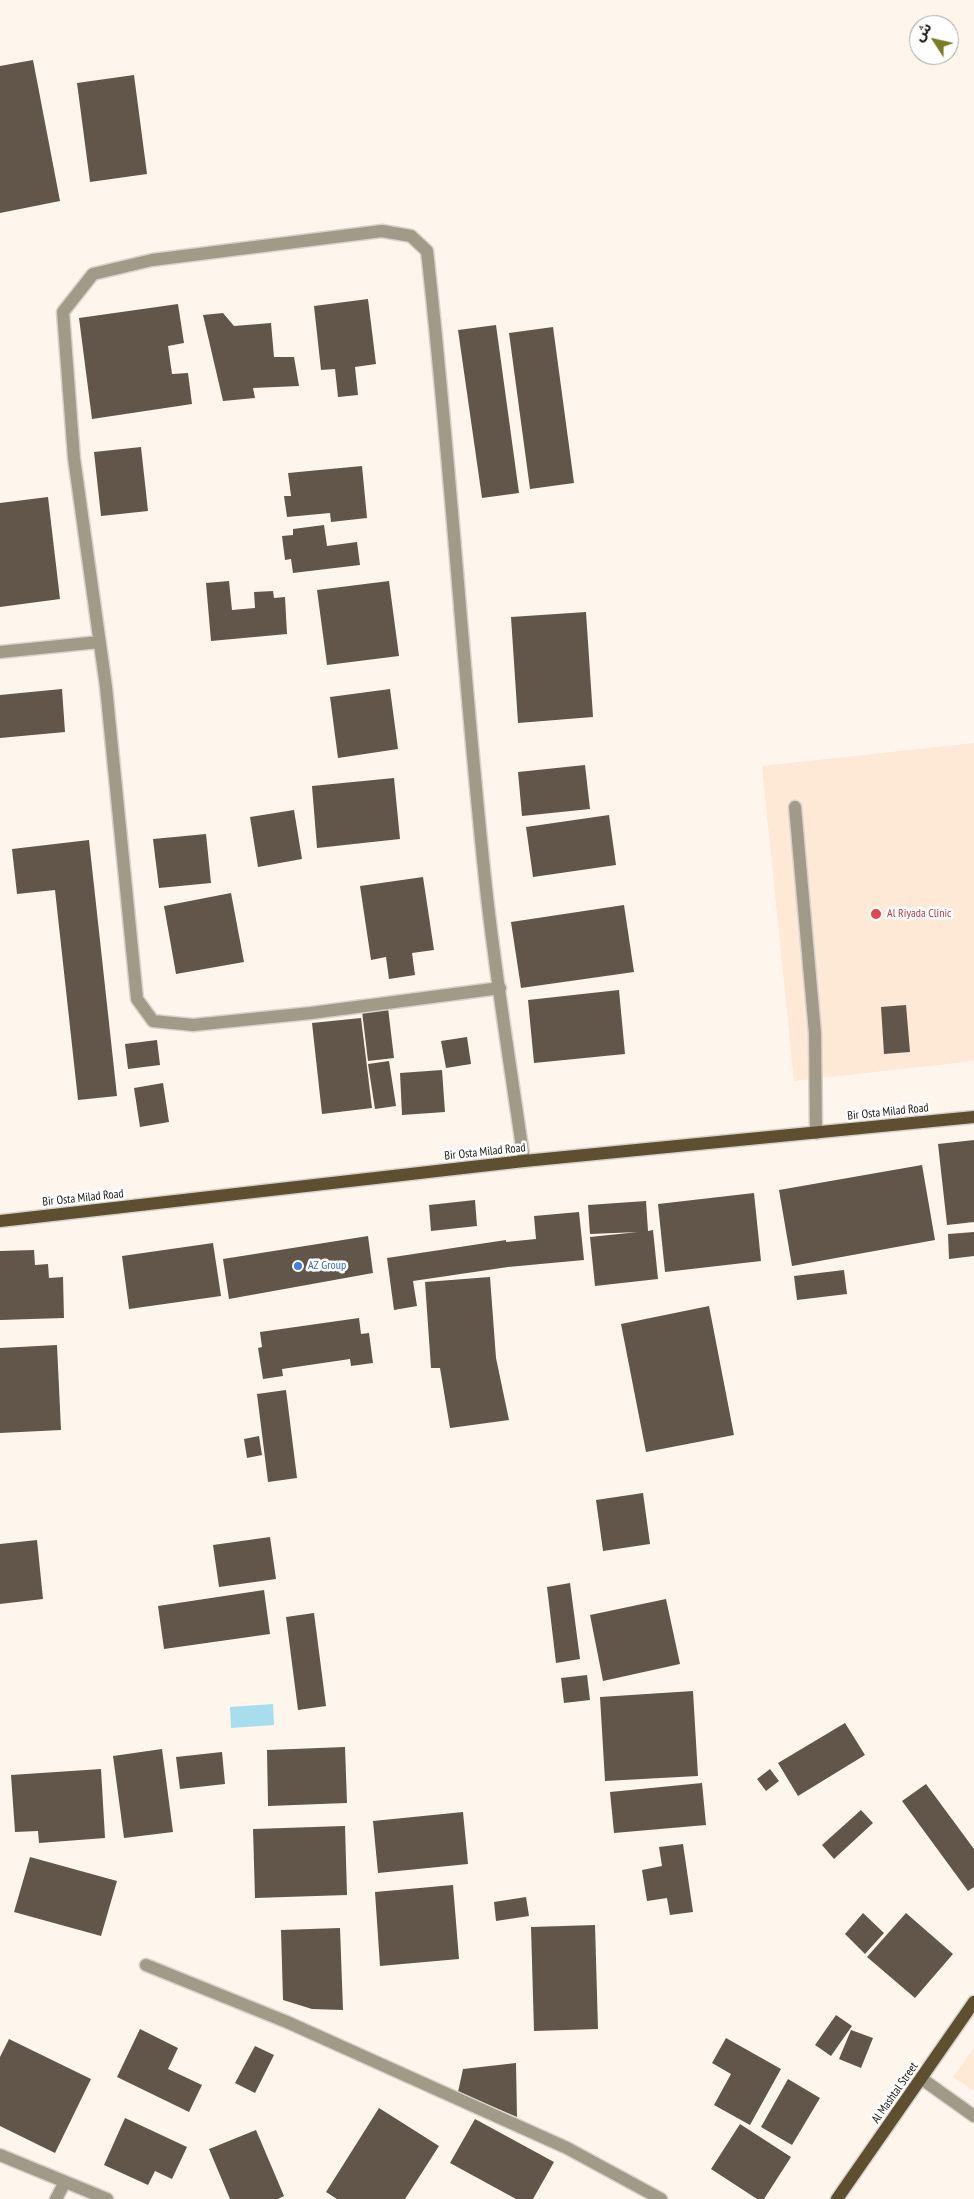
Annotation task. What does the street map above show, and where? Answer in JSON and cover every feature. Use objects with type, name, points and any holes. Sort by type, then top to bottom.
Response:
[{"type":"main road","name":"Bir Osta Milad Road","points":[[0,1221],[524,1161],[974,1117]]},
{"type":"main road","name":"Al Mashtal Street","points":[[837,2199],[974,2002]]},
{"type":"street","points":[[500,988],[311,1013],[193,1025],[153,1021],[137,999],[100,642],[74,458],[63,312],[94,274],[152,260],[382,231],[411,236],[427,251],[441,375],[486,890],[500,988],[524,1161]]},
{"type":"street","points":[[0,652],[100,642]]},
{"type":"street","points":[[795,807],[815,1032],[816,1132]]},
{"type":"street","points":[[146,1965],[287,2022],[567,2148],[661,2199]]},
{"type":"street","points":[[922,2079],[974,2116]]},
{"type":"street","points":[[0,2155],[107,2199]]},
{"type":"street","points":[[56,2199],[65,2182]]},
{"type":"shaded area","name":"Al Riyada Clinic","points":[[974,743],[974,1061],[794,1081],[762,766]]},
{"type":"shaded area","points":[[974,2048],[974,2091],[953,2077]]},
{"type":"water","points":[[273,1704],[274,1725],[231,1728],[230,1707]]},
{"type":"building","points":[[33,60],[60,201],[0,213],[0,66]]},
{"type":"building","points":[[134,75],[147,174],[90,182],[77,83]]},
{"type":"building","points":[[368,299],[376,364],[355,367],[358,395],[338,397],[335,369],[321,370],[314,306]]},
{"type":"building","points":[[178,304],[184,343],[168,346],[172,374],[188,373],[192,404],[92,419],[79,318]]},
{"type":"building","points":[[223,313],[234,326],[271,323],[274,357],[294,357],[299,386],[253,388],[255,398],[223,401],[203,315]]},
{"type":"building","points":[[496,325],[519,493],[482,498],[458,330]]},
{"type":"building","points":[[553,327],[574,483],[530,489],[509,333]]},
{"type":"building","points":[[141,447],[148,511],[101,516],[94,452]]},
{"type":"building","points":[[362,466],[367,518],[331,522],[330,513],[287,517],[284,496],[291,496],[288,473]]},
{"type":"building","points":[[48,497],[60,599],[0,607],[0,503]]},
{"type":"building","points":[[324,525],[327,546],[357,542],[360,565],[293,573],[291,559],[285,560],[282,536],[293,535],[293,529]]},
{"type":"building","points":[[229,581],[232,610],[255,608],[254,592],[273,591],[274,598],[285,597],[287,634],[211,641],[206,583]]},
{"type":"building","points":[[389,581],[399,656],[327,665],[317,590]]},
{"type":"building","points":[[586,612],[593,717],[518,723],[511,617]]},
{"type":"building","points":[[62,689],[65,732],[0,738],[0,695]]},
{"type":"building","points":[[390,689],[398,749],[338,758],[330,697]]},
{"type":"building","points":[[585,765],[590,809],[522,816],[518,772]]},
{"type":"building","points":[[394,778],[400,839],[317,848],[312,786]]},
{"type":"building","points":[[294,810],[302,859],[258,867],[250,817]]},
{"type":"building","points":[[609,815],[616,865],[533,877],[526,827]]},
{"type":"building","points":[[206,834],[211,883],[159,888],[153,839]]},
{"type":"building","points":[[89,840],[117,1096],[78,1100],[55,890],[17,894],[12,849]]},
{"type":"building","points":[[423,877],[434,950],[412,953],[415,975],[389,979],[386,957],[371,960],[360,886]]},
{"type":"building","points":[[231,893],[244,962],[176,974],[164,906]]},
{"type":"building","points":[[624,905],[634,972],[521,988],[511,922]]},
{"type":"building","points":[[619,990],[625,1054],[534,1063],[528,1000]]},
{"type":"building","points":[[906,1005],[910,1052],[884,1054],[881,1007]]},
{"type":"building","points":[[388,1008],[394,1058],[368,1061],[362,1011]]},
{"type":"building","points":[[361,1018],[372,1108],[322,1114],[312,1023]]},
{"type":"building","points":[[467,1037],[471,1064],[446,1068],[441,1041]]},
{"type":"building","points":[[157,1040],[160,1065],[128,1069],[125,1044]]},
{"type":"building","points":[[389,1061],[396,1106],[375,1109],[368,1064]]},
{"type":"building","points":[[442,1070],[445,1112],[402,1115],[400,1073]]},
{"type":"building","points":[[163,1083],[169,1122],[140,1127],[134,1088]]},
{"type":"building","points":[[974,1140],[974,1222],[947,1225],[938,1144]]},
{"type":"building","points":[[922,1165],[935,1240],[792,1266],[779,1190]]},
{"type":"building","points":[[754,1193],[761,1261],[665,1272],[658,1204]]},
{"type":"building","points":[[475,1200],[477,1226],[431,1231],[429,1205]]},
{"type":"building","points":[[646,1201],[648,1231],[653,1230],[658,1279],[595,1286],[590,1237],[638,1232],[590,1234],[588,1205]]},
{"type":"building","points":[[579,1212],[584,1260],[508,1267],[413,1281],[417,1306],[394,1310],[387,1258],[506,1240],[506,1242],[536,1239],[534,1216]]},
{"type":"building","points":[[974,1232],[974,1256],[949,1259],[948,1234]]},
{"type":"building","name":"AZ Group","points":[[368,1236],[373,1273],[229,1299],[223,1259]]},
{"type":"building","points":[[213,1243],[221,1296],[129,1309],[122,1256]]},
{"type":"building","points":[[34,1250],[35,1265],[48,1264],[49,1278],[63,1277],[64,1318],[0,1320],[0,1251]]},
{"type":"building","points":[[844,1270],[847,1294],[797,1300],[794,1276]]},
{"type":"building","points":[[490,1277],[496,1358],[509,1420],[450,1428],[440,1368],[431,1368],[425,1282]]},
{"type":"building","points":[[709,1306],[734,1435],[646,1452],[621,1324]]},
{"type":"building","points":[[359,1318],[361,1334],[369,1333],[373,1363],[351,1366],[350,1359],[282,1369],[283,1376],[263,1379],[258,1348],[262,1347],[260,1332]]},
{"type":"building","points":[[57,1345],[61,1430],[0,1433],[0,1348]]},
{"type":"building","points":[[286,1390],[297,1478],[268,1482],[257,1394]]},
{"type":"building","points":[[259,1436],[262,1455],[247,1458],[244,1439]]},
{"type":"building","points":[[643,1493],[650,1544],[603,1551],[596,1500]]},
{"type":"building","points":[[270,1537],[276,1579],[219,1587],[213,1545]]},
{"type":"building","points":[[37,1540],[43,1599],[0,1604],[0,1544]]},
{"type":"building","points":[[570,1583],[580,1659],[556,1663],[547,1587]]},
{"type":"building","points":[[264,1590],[270,1634],[164,1649],[158,1606]]},
{"type":"building","points":[[666,1599],[680,1664],[603,1681],[590,1615]]},
{"type":"building","points":[[314,1613],[326,1706],[298,1710],[286,1617]]},
{"type":"building","points":[[587,1675],[590,1700],[564,1703],[561,1678]]},
{"type":"building","points":[[693,1691],[698,1776],[605,1781],[600,1697]]},
{"type":"building","points":[[845,1723],[865,1755],[798,1796],[778,1763]]},
{"type":"building","points":[[345,1747],[347,1803],[268,1806],[267,1750]]},
{"type":"building","points":[[162,1749],[173,1832],[124,1838],[113,1756]]},
{"type":"building","points":[[222,1752],[225,1784],[180,1789],[176,1757]]},
{"type":"building","points":[[101,1769],[105,1838],[39,1843],[38,1831],[15,1832],[11,1775]]},
{"type":"building","points":[[770,1769],[779,1781],[766,1791],[757,1779]]},
{"type":"building","points":[[702,1783],[706,1825],[614,1833],[610,1792]]},
{"type":"building","points":[[926,1784],[974,1849],[974,1887],[968,1891],[902,1801]]},
{"type":"building","points":[[861,1810],[873,1823],[834,1859],[822,1845]]},
{"type":"building","points":[[463,1812],[468,1864],[378,1873],[373,1821]]},
{"type":"building","points":[[345,1826],[347,1895],[255,1898],[253,1829]]},
{"type":"building","points":[[683,1844],[693,1912],[670,1915],[667,1898],[647,1901],[642,1870],[662,1866],[659,1847]]},
{"type":"building","points":[[30,1857],[117,1881],[101,1936],[14,1912]]},
{"type":"building","points":[[453,1885],[459,1959],[380,1966],[375,1892]]},
{"type":"building","points":[[526,1897],[529,1916],[496,1921],[494,1902]]},
{"type":"building","points":[[863,1913],[884,1933],[865,1954],[845,1934]]},
{"type":"building","points":[[906,1913],[953,1954],[915,1998],[867,1957]]},
{"type":"building","points":[[595,1925],[598,2029],[534,2031],[531,1927]]},
{"type":"building","points":[[340,1928],[343,2010],[312,2009],[283,2000],[281,1930]]},
{"type":"building","points":[[836,2015],[852,2026],[831,2056],[815,2045]]},
{"type":"building","points":[[140,2029],[178,2048],[168,2069],[202,2085],[189,2112],[117,2077]]},
{"type":"building","points":[[851,2030],[873,2038],[861,2068],[839,2059]]},
{"type":"building","points":[[726,2038],[781,2069],[750,2125],[714,2105],[731,2074],[712,2063]]},
{"type":"building","points":[[9,2039],[91,2079],[55,2153],[0,2126],[0,2057]]},
{"type":"building","points":[[255,2046],[274,2055],[255,2093],[235,2083]]},
{"type":"building","points":[[516,2063],[517,2117],[458,2092],[463,2069]]},
{"type":"building","points":[[788,2079],[820,2098],[792,2145],[761,2127]]},
{"type":"building","points":[[379,2108],[439,2146],[405,2199],[337,2199],[326,2192]]},
{"type":"building","points":[[125,2118],[187,2147],[172,2179],[155,2171],[148,2185],[104,2165]]},
{"type":"building","points":[[475,2119],[554,2162],[533,2199],[516,2199],[450,2163]]},
{"type":"building","points":[[740,2124],[791,2157],[764,2199],[757,2199],[711,2169]]},
{"type":"building","points":[[256,2130],[284,2196],[278,2199],[230,2199],[209,2149]]},
{"type":"place","name":"Al Riyada Clinic","points":[[876,914]]},
{"type":"place","name":"AZ Group","points":[[298,1266]]}]
